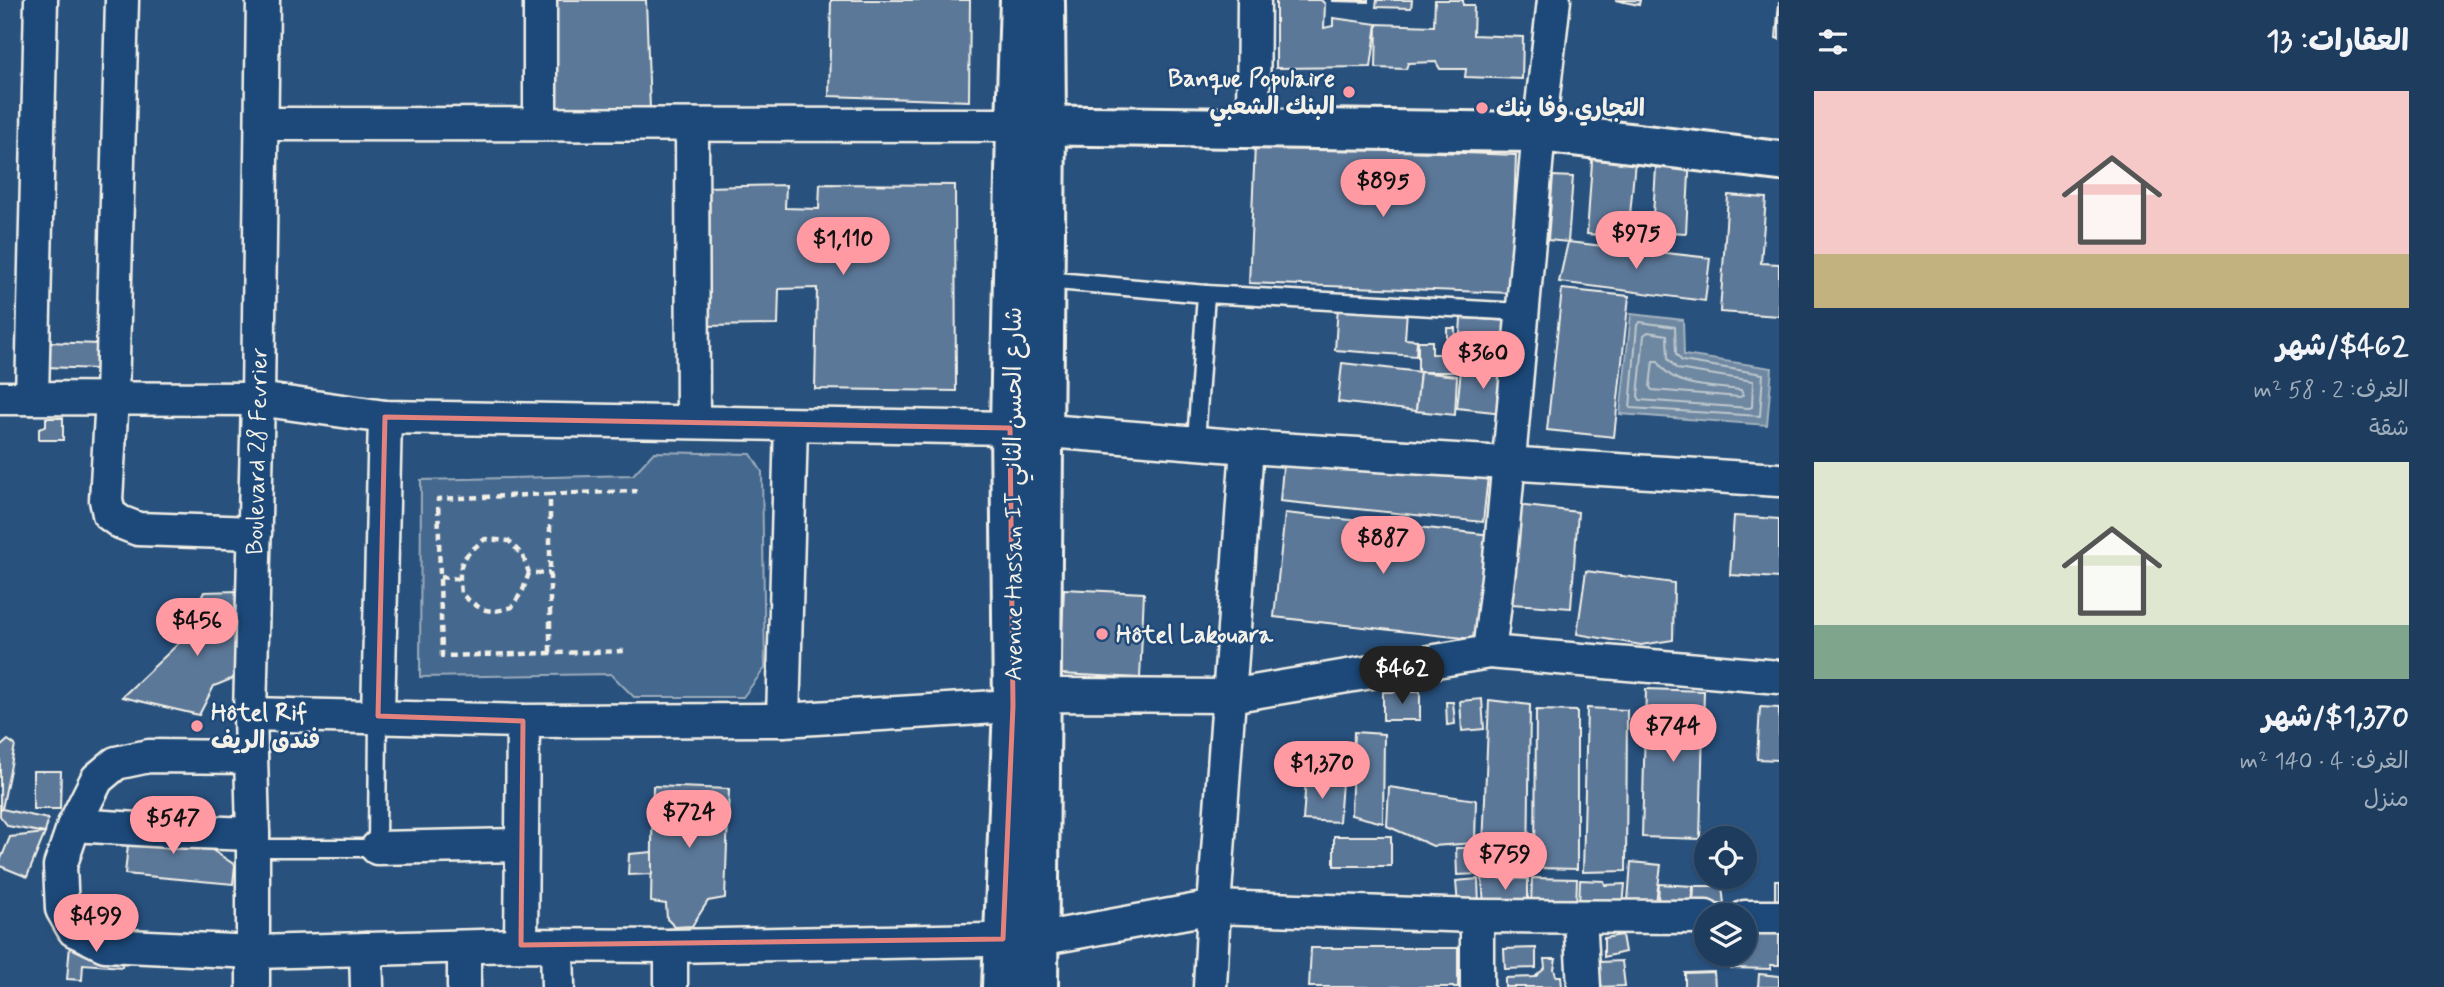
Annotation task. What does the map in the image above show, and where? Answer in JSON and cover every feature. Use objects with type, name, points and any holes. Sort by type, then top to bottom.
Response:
[{"type":"street","points":[[32,398],[41,0]]},
{"type":"street","points":[[122,0],[112,398],[106,500],[109,514],[138,529],[255,533]]},
{"type":"street","name":"Boulevard 28 Fevrier","points":[[253,987],[250,714],[258,399],[263,0]]},
{"type":"street","points":[[540,0],[540,124]]},
{"type":"street","name":"Avenue Hassan II شارع الحسن الثاني","points":[[1020,0],[1045,280],[1027,429]]},
{"type":"street","name":"Avenue Hassan II شارع الحسن الثاني","points":[[1002,987],[1021,939],[1031,125],[1045,0]]},
{"type":"street","points":[[1253,128],[1254,0]]},
{"type":"street","points":[[1489,652],[1554,0]]},
{"type":"street","points":[[263,124],[1031,125],[1539,132],[1775,165]]},
{"type":"street","points":[[692,126],[693,421]]},
{"type":"street","points":[[0,398],[258,399],[385,417],[1027,429],[1247,447],[1779,480]]},
{"type":"street","points":[[378,716],[385,417]]},
{"type":"street","points":[[783,720],[791,425]]},
{"type":"street","points":[[1210,987],[1213,907],[1247,447]]},
{"type":"street","points":[[250,714],[523,720],[783,720],[1026,702],[1060,695],[1230,696],[1489,652],[1779,677]]},
{"type":"street","points":[[521,945],[523,720]]},
{"type":"street","points":[[251,757],[149,756],[117,763],[97,779],[74,825],[60,866],[62,909],[74,930],[105,945],[254,952],[521,945],[671,946],[1021,939],[1213,907],[1477,916],[1694,917]]},
{"type":"street","points":[[74,825],[253,841]]},
{"type":"street","points":[[377,848],[522,845]]},
{"type":"street","points":[[1477,916],[1477,987]]},
{"type":"street","points":[[1580,917],[1584,987]]},
{"type":"street","points":[[1757,917],[1779,917]]},
{"type":"street","name":"Avenue Hassan II شارع الحسن الثاني","points":[[1021,939],[1038,987]]},
{"type":"street","points":[[671,946],[671,987]]},
{"type":"street","points":[[557,947],[558,987]]},
{"type":"street","points":[[464,948],[464,987]]},
{"type":"street","points":[[366,949],[367,987]]},
{"type":"lane","points":[[1045,280],[1206,293],[1521,312]]},
{"type":"lane","points":[[1196,442],[1206,293]]},
{"type":"lane","points":[[253,841],[377,848],[378,716]]},
{"type":"path","points":[[628,651],[442,656],[438,499],[637,491]]},
{"type":"path","points":[[550,495],[550,652]]},
{"type":"path","points":[[485,539],[509,541],[523,555],[529,573],[523,590],[512,607],[498,611],[481,610],[461,594],[459,569],[469,552],[485,539]]},
{"type":"path","points":[[529,573],[550,573]]},
{"type":"path","points":[[440,577],[460,579]]},
{"type":"highlighted area","points":[[385,417],[1010,428],[1013,706],[1003,939],[521,945],[523,721],[378,716]]},
{"type":"shaded area","points":[[654,452],[751,454],[762,472],[765,668],[743,697],[634,697],[611,674],[420,677],[421,480],[633,475]]},
{"type":"water","points":[[1631,314],[1683,320],[1684,355],[1772,368],[1767,425],[1620,414]]},
{"type":"building","points":[[553,0],[646,0],[650,109],[554,113]]},
{"type":"building","points":[[831,0],[970,0],[969,101],[829,96]]},
{"type":"building","points":[[1276,0],[1321,0],[1325,4],[1324,28],[1333,26],[1333,18],[1377,24],[1371,67],[1276,68]]},
{"type":"building","points":[[1368,0],[1368,2],[1333,1]]},
{"type":"building","points":[[1377,0],[1412,0],[1411,8],[1376,7]]},
{"type":"building","points":[[1435,0],[1463,0],[1463,5],[1474,5],[1473,35],[1523,37],[1522,79],[1465,77],[1466,69],[1440,69],[1436,62],[1408,63],[1406,69],[1376,68],[1377,24],[1434,26]]},
{"type":"building","points":[[1615,0],[1640,0],[1639,5]]},
{"type":"building","points":[[1779,2],[1779,39],[1776,38]]},
{"type":"building","points":[[1255,145],[1516,155],[1511,293],[1249,283]]},
{"type":"building","points":[[1593,147],[1636,150],[1628,237],[1587,234]]},
{"type":"building","points":[[1657,152],[1690,154],[1686,233],[1652,231]]},
{"type":"building","points":[[1553,176],[1573,177],[1568,242],[1548,240]]},
{"type":"building","points":[[820,184],[955,185],[956,391],[815,389],[817,288],[779,289],[778,325],[700,326],[706,187],[786,185],[785,208],[819,209]]},
{"type":"building","points":[[1728,195],[1766,198],[1761,263],[1779,264],[1779,316],[1720,312]]},
{"type":"building","points":[[1568,242],[1710,258],[1705,301],[1559,282]]},
{"type":"building","points":[[1562,289],[1629,296],[1614,437],[1547,430]]},
{"type":"building","points":[[1338,306],[1407,310],[1405,339],[1417,340],[1416,356],[1335,350]]},
{"type":"building","points":[[1461,318],[1510,321],[1507,369],[1458,367]]},
{"type":"building","points":[[1447,328],[1455,328],[1455,372],[1418,372],[1418,341],[1432,341],[1432,354],[1447,354]]},
{"type":"building","points":[[48,342],[98,344],[98,369],[45,367]]},
{"type":"building","points":[[1342,363],[1420,372],[1416,411],[1338,402]]},
{"type":"building","points":[[1492,368],[1507,369],[1503,413],[1457,408],[1461,370],[1491,374]]},
{"type":"building","points":[[1420,372],[1457,376],[1455,415],[1416,411]]},
{"type":"building","points":[[46,418],[63,418],[63,440],[39,440],[39,429],[46,426]]},
{"type":"building","points":[[1284,455],[1488,476],[1483,522],[1280,501]]},
{"type":"building","points":[[1516,505],[1578,512],[1571,608],[1511,604]]},
{"type":"building","points":[[1285,513],[1492,535],[1481,640],[1274,617]]},
{"type":"building","points":[[1734,516],[1779,519],[1779,578],[1730,575]]},
{"type":"building","points":[[1586,571],[1674,583],[1673,640],[1641,645],[1577,634]]},
{"type":"building","name":"Hôtel Lakouara","points":[[1064,589],[1144,593],[1140,678],[1060,674]]},
{"type":"building","points":[[238,591],[241,675],[214,686],[199,715],[122,697],[179,643],[204,592]]},
{"type":"building","points":[[1646,689],[1704,691],[1700,826],[1694,826],[1694,839],[1642,837]]},
{"type":"building","points":[[1383,692],[1420,692],[1420,720],[1383,720]]},
{"type":"building","points":[[1482,699],[1484,729],[1462,731],[1460,701]]},
{"type":"building","points":[[1489,700],[1530,705],[1528,873],[1482,872]]},
{"type":"building","points":[[1446,702],[1453,702],[1455,724],[1447,725]]},
{"type":"building","points":[[1760,707],[1779,708],[1779,760],[1757,759]]},
{"type":"building","points":[[1587,708],[1627,710],[1626,871],[1583,872]]},
{"type":"building","points":[[1536,710],[1577,711],[1577,869],[1535,868]]},
{"type":"building","points":[[1354,732],[1384,734],[1383,823],[1351,815]]},
{"type":"building","points":[[8,740],[15,745],[2,809],[48,819],[45,833],[8,826],[0,816],[0,747]]},
{"type":"building","points":[[1327,763],[1343,767],[1341,775],[1325,774]]},
{"type":"building","points":[[33,771],[61,771],[60,809],[33,809]]},
{"type":"building","points":[[1306,779],[1342,782],[1339,822],[1303,820]]},
{"type":"building","points":[[653,786],[729,789],[725,898],[708,901],[692,926],[675,927],[667,919],[666,904],[651,902]]},
{"type":"building","points":[[1389,787],[1476,800],[1475,843],[1433,846],[1387,826]]},
{"type":"building","points":[[131,815],[206,846],[235,865],[233,884],[125,874]]},
{"type":"building","points":[[45,833],[27,877],[0,866],[10,837]]},
{"type":"building","points":[[1334,836],[1391,836],[1391,866],[1334,866]]},
{"type":"building","points":[[1456,848],[1478,848],[1479,874],[1457,875]]},
{"type":"building","points":[[652,852],[652,874],[628,875],[629,854]]},
{"type":"building","points":[[1631,862],[1661,865],[1656,902],[1628,901]]},
{"type":"building","points":[[1482,878],[1528,879],[1528,905],[1484,906]]},
{"type":"building","points":[[1532,878],[1577,879],[1576,907],[1531,906]]},
{"type":"building","points":[[1478,879],[1479,904],[1458,906],[1456,881]]},
{"type":"building","points":[[1580,880],[1604,881],[1605,885],[1625,884],[1623,906],[1579,907]]},
{"type":"building","points":[[1775,880],[1779,880],[1779,904],[1775,904]]},
{"type":"building","points":[[1659,884],[1693,886],[1692,904],[1658,902]]},
{"type":"building","points":[[1694,886],[1694,889],[1722,889],[1724,903],[1693,904]]},
{"type":"building","points":[[1757,927],[1779,928],[1779,965],[1771,965],[1771,969],[1730,968],[1757,966]]},
{"type":"building","points":[[126,931],[122,967],[83,964],[82,980],[67,979],[70,945]]},
{"type":"building","points":[[1622,935],[1625,952],[1604,957],[1604,938]]},
{"type":"building","points":[[1311,948],[1458,948],[1458,987],[1309,987]]},
{"type":"building","points":[[1536,948],[1536,968],[1505,969],[1504,949]]},
{"type":"building","points":[[1544,959],[1556,959],[1554,969],[1556,976],[1561,976],[1562,987],[1505,987],[1505,978],[1535,977],[1545,968]]},
{"type":"building","points":[[1622,961],[1625,986],[1598,987],[1599,962]]},
{"type":"building","points":[[1714,972],[1715,987],[1685,987],[1685,973]]},
{"type":"building","points":[[1759,974],[1779,976],[1779,987],[1758,987]]},
{"type":"place","name":"Banque Populaire البنك الشعبي","points":[[1349,92]]},
{"type":"place","name":"التجاري وفا بنك","points":[[1482,108]]},
{"type":"place","name":"Hôtel Lakouara","points":[[1102,634]]},
{"type":"place","name":"Hôtel Rif فندق الريف","points":[[197,726]]}]
